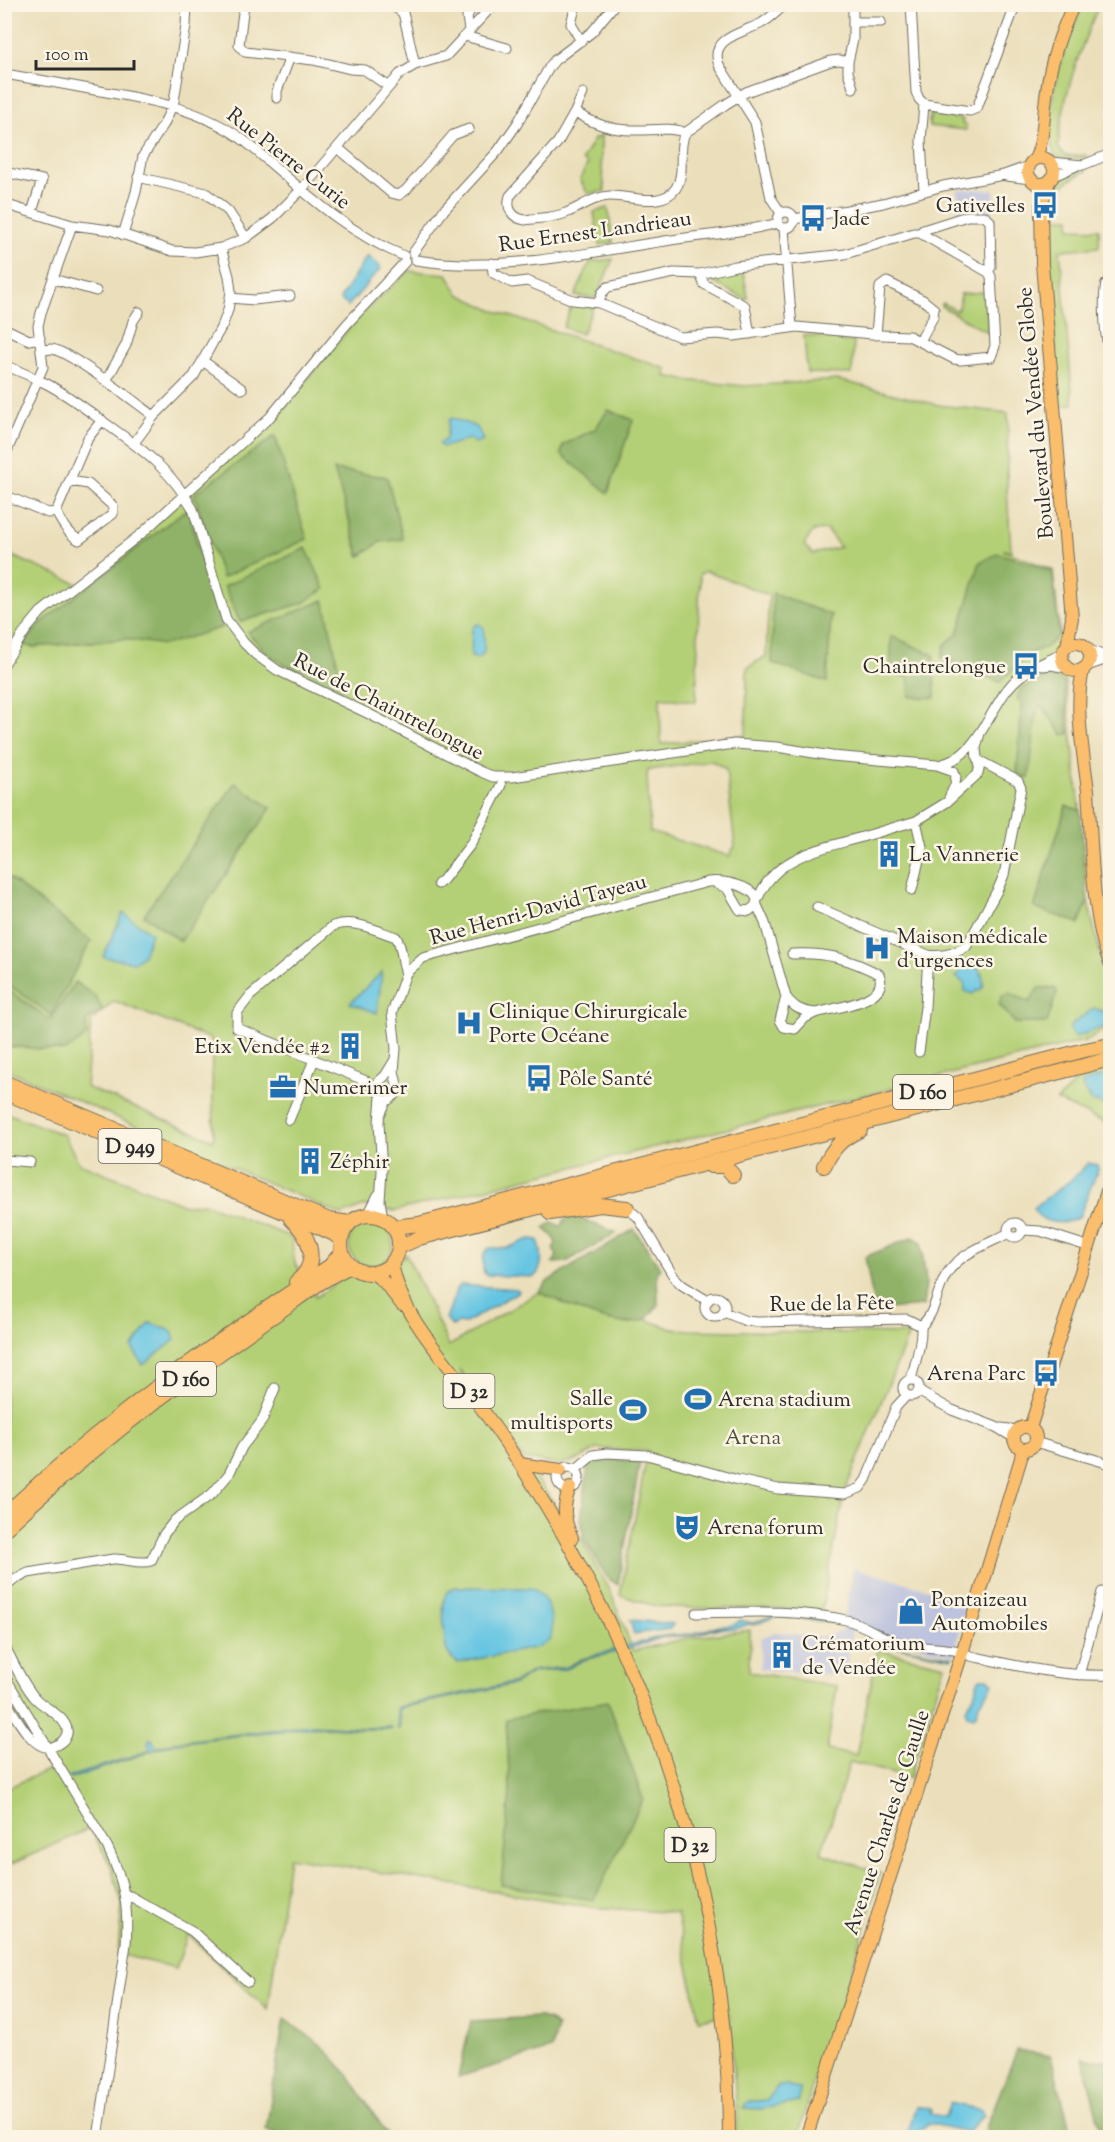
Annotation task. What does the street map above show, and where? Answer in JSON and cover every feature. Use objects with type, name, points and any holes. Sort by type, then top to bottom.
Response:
[{"type":"highway","name":"D 160","points":[[1085,1050],[1110,1037]]},
{"type":"highway","name":"D 160","points":[[389,1223],[419,1224],[1110,1045]]},
{"type":"highway","name":"D 160","points":[[399,1247],[412,1240],[1110,1059]]},
{"type":"highway","name":"D 949","points":[[4,1082],[329,1220],[350,1223]]},
{"type":"highway","name":"D 949","points":[[4,1092],[330,1232],[341,1246]]},
{"type":"highway","points":[[824,1166],[833,1149],[847,1136],[940,1104]]},
{"type":"highway","points":[[688,1169],[725,1166],[733,1175]]},
{"type":"highway","points":[[459,1228],[590,1206],[608,1205],[627,1208]]},
{"type":"highway","points":[[262,1312],[303,1277],[309,1262],[310,1248],[307,1236],[301,1227],[283,1212]]},
{"type":"highway","points":[[368,1215],[389,1223],[398,1237],[399,1247],[392,1263],[384,1270],[373,1273],[357,1270],[351,1266],[341,1246],[342,1234],[350,1223],[368,1215]]},
{"type":"highway","name":"D 160","points":[[4,1516],[115,1419],[187,1364],[330,1266],[341,1246]]},
{"type":"highway","name":"D 160","points":[[4,1530],[55,1483],[172,1389],[331,1276],[351,1266]]},
{"type":"main road","points":[[1042,132],[1055,171],[1051,179],[1041,184],[1032,180],[1028,170],[1042,132],[1050,71],[1074,4]]},
{"type":"main road","points":[[1032,162],[1045,158],[1050,161]]},
{"type":"main road","name":"Boulevard du Vendée Globe","points":[[1041,205],[1051,179]]},
{"type":"main road","name":"Boulevard du Vendée Globe","points":[[1032,180],[1041,205],[1043,282],[1072,618],[1065,650]]},
{"type":"main road","name":"Boulevard du Vendée Globe","points":[[1072,618],[1084,647]]},
{"type":"main road","points":[[1079,699],[1089,657],[1084,647],[1074,644],[1065,650],[1062,661],[1068,669],[1079,699],[1101,931],[1110,963]]},
{"type":"main road","points":[[1068,669],[1080,671],[1085,667]]},
{"type":"main road","points":[[1101,931],[1110,949]]},
{"type":"main road","points":[[1020,1432],[1036,1436],[1035,1442],[1029,1448],[1022,1449],[1016,1445],[1020,1432],[1090,1247],[1110,1182]]},
{"type":"main road","name":"D 32","points":[[392,1263],[403,1298],[425,1337],[471,1394],[555,1520],[590,1584],[618,1643],[656,1733],[685,1822],[712,1939],[724,2043],[729,2138]]},
{"type":"main road","name":"D 32","points":[[373,1273],[384,1282],[415,1321]]},
{"type":"main road","name":"Avenue Charles de Gaulle","points":[[806,2138],[962,1653],[1022,1449]]},
{"type":"main road","points":[[519,1464],[561,1470]]},
{"type":"main road","points":[[570,1488],[565,1502],[565,1521],[583,1559],[590,1584]]},
{"type":"street","points":[[123,235],[134,200],[143,156],[164,124],[172,106],[186,26],[187,4]]},
{"type":"street","points":[[390,4],[402,9],[415,65]]},
{"type":"street","points":[[576,4],[571,24],[581,41]]},
{"type":"street","points":[[4,664],[41,612],[128,545],[270,417],[346,325],[409,258],[444,210],[498,151],[555,60],[592,32],[615,4]]},
{"type":"street","points":[[785,4],[761,23],[729,37],[718,48],[717,56],[719,64],[755,122],[771,198],[783,223],[789,259],[795,327]]},
{"type":"street","points":[[853,4],[852,47],[848,62],[848,72],[853,88]]},
{"type":"street","points":[[911,4],[917,97],[924,104],[970,111],[977,108],[1016,4]]},
{"type":"street","points":[[243,5],[239,45],[245,52],[290,57],[368,71],[389,87]]},
{"type":"street","points":[[4,204],[72,225],[110,230],[179,252],[221,248],[246,238],[273,218],[302,189],[400,74],[415,65],[446,56],[467,33],[467,14],[473,7],[493,5]]},
{"type":"street","points":[[854,22],[881,22]]},
{"type":"street","points":[[467,33],[507,48]]},
{"type":"street","points":[[277,98],[290,57]]},
{"type":"street","points":[[583,93],[554,148],[510,196],[510,210],[519,219],[565,214],[605,196],[650,200],[667,196],[675,190],[679,180],[685,134],[739,96],[831,61],[848,62]]},
{"type":"street","name":"Rue Pierre Curie","points":[[4,74],[126,95],[172,106],[210,119],[230,129],[331,214],[360,235],[409,258]]},
{"type":"street","points":[[924,104],[921,129],[924,191]]},
{"type":"street","points":[[575,112],[594,123],[607,127],[633,130],[674,130],[685,134]]},
{"type":"street","points":[[338,148],[391,194],[399,195],[406,190],[453,135],[469,129]]},
{"type":"street","points":[[1051,179],[1076,166],[1110,154]]},
{"type":"street","points":[[1050,161],[1076,166]]},
{"type":"street","points":[[794,219],[883,203],[924,191],[1004,176],[1032,162]]},
{"type":"street","points":[[4,172],[42,180],[32,212]]},
{"type":"street","points":[[1004,176],[1032,180]]},
{"type":"street","points":[[138,177],[206,193],[228,211],[246,238]]},
{"type":"street","points":[[783,223],[789,213],[794,219]]},
{"type":"street","points":[[920,233],[922,230],[966,216],[984,216],[990,221],[991,267],[988,272]]},
{"type":"street","points":[[783,223],[793,224],[794,219]]},
{"type":"street","name":"Rue Ernest Landrieau","points":[[409,258],[492,263],[559,258],[783,223]]},
{"type":"street","points":[[4,459],[43,367],[38,326],[40,313],[72,225]]},
{"type":"street","points":[[492,263],[493,273],[512,283],[527,281],[573,300],[599,303],[674,336],[717,334],[734,336],[795,327],[909,336],[921,340],[954,359],[991,357],[995,346],[988,272],[920,233],[845,254],[735,266],[700,274],[674,273],[608,288],[602,293],[599,303]]},
{"type":"street","points":[[134,443],[154,416],[189,382],[223,324],[230,298],[229,276],[221,248]]},
{"type":"street","points":[[700,274],[704,284],[745,306],[750,334]]},
{"type":"street","points":[[53,279],[96,291]]},
{"type":"street","points":[[1110,281],[1106,284],[1104,292],[1107,342],[1110,350]]},
{"type":"street","points":[[876,335],[880,287],[887,282],[923,300],[934,309],[933,318],[921,340]]},
{"type":"street","points":[[230,298],[255,300],[290,296]]},
{"type":"street","points":[[106,381],[126,345],[133,321],[139,312]]},
{"type":"street","points":[[4,328],[29,340],[40,338]]},
{"type":"street","points":[[42,351],[52,349],[63,353],[154,416]]},
{"type":"street","points":[[203,361],[242,389]]},
{"type":"street","name":"Rue de Chaintrelongue","points":[[4,365],[59,391],[134,443],[160,465],[185,495],[193,509],[226,619],[244,644],[255,654],[277,670],[369,714],[459,763],[501,778],[734,744],[777,747],[832,756],[937,765],[955,773]]},
{"type":"street","points":[[56,512],[88,438],[102,420]]},
{"type":"street","points":[[56,512],[61,522],[79,540],[112,514],[113,506],[88,484],[70,480]]},
{"type":"street","points":[[4,495],[48,513],[56,512]]},
{"type":"street","points":[[1084,647],[1110,658],[1085,667]]},
{"type":"street","points":[[947,802],[953,790],[954,766],[959,756],[980,733],[1012,684],[1018,678],[1065,650]]},
{"type":"street","points":[[1035,668],[1052,665],[1068,669]]},
{"type":"street","points":[[698,886],[711,884],[727,888],[738,908],[748,911],[753,908],[767,881],[784,865],[805,855],[915,822],[947,802],[980,770],[976,748],[980,733]]},
{"type":"street","points":[[817,907],[928,955],[943,956],[966,947],[993,900],[1004,875],[1021,785],[1018,781],[996,771],[972,755],[959,756]]},
{"type":"street","name":"Rue de Chaintrelongue","points":[[937,765],[959,756]]},
{"type":"street","points":[[955,773],[962,779],[996,771]]},
{"type":"street","points":[[438,884],[471,844],[501,785]]},
{"type":"street","points":[[912,890],[922,847],[915,822]]},
{"type":"street","points":[[698,886],[708,882],[724,881],[754,894],[786,997],[795,1012],[814,1012],[870,998],[881,985],[882,979],[879,974],[854,961],[837,956],[792,954]]},
{"type":"street","points":[[735,899],[738,893],[767,881]]},
{"type":"street","name":"Rue Henri-David Tayeau","points":[[406,973],[423,958],[698,886]]},
{"type":"street","points":[[748,911],[768,933]]},
{"type":"street","points":[[340,923],[361,925],[396,937],[406,973],[392,1018],[396,1080],[399,1086],[397,1092],[382,1088],[237,1028],[237,1013],[250,996],[333,926],[340,923]]},
{"type":"street","points":[[919,1052],[925,1007],[928,955]]},
{"type":"street","points":[[389,1223],[380,1206],[382,1171],[379,1123],[382,1088],[396,1056]]},
{"type":"street","points":[[289,1120],[314,1060]]},
{"type":"street","points":[[382,1088],[391,1077],[396,1080]]},
{"type":"street","points":[[4,1160],[30,1162]]},
{"type":"street","points":[[368,1215],[380,1190]]},
{"type":"street","name":"Rue de la Fête","points":[[627,1208],[635,1213],[674,1277],[682,1285],[708,1301]]},
{"type":"street","points":[[921,1326],[930,1316],[946,1275],[953,1266],[962,1258],[1009,1233],[1009,1226],[1015,1222],[1023,1230],[1031,1229],[1090,1247]]},
{"type":"street","name":"Rue de la Fête","points":[[716,1297],[722,1300],[725,1306],[724,1312],[719,1316],[710,1316],[706,1310],[708,1301],[716,1297]]},
{"type":"street","name":"Rue de la Fête","points":[[724,1312],[756,1323],[907,1319],[921,1326],[921,1343],[911,1380]]},
{"type":"street","points":[[911,1380],[917,1383],[918,1391],[915,1395],[907,1395],[903,1391],[903,1386],[911,1380]]},
{"type":"street","points":[[4,1588],[21,1576],[37,1571],[112,1558],[143,1563],[151,1561],[164,1534],[175,1520],[212,1494],[229,1474],[242,1448],[262,1421],[275,1388]]},
{"type":"street","points":[[918,1391],[952,1410],[996,1427],[1020,1432]]},
{"type":"street","points":[[575,1470],[588,1458],[598,1453],[647,1455],[777,1489],[845,1494],[853,1492],[866,1480],[896,1407],[907,1395]]},
{"type":"street","points":[[1035,1442],[1110,1464]]},
{"type":"street","points":[[567,1467],[575,1470],[579,1476],[578,1482],[570,1488],[563,1487],[558,1482],[561,1470],[567,1467]]},
{"type":"street","points":[[1079,1675],[1102,1592]]},
{"type":"street","points":[[696,1613],[807,1613],[858,1623],[900,1643],[962,1653],[1037,1670],[1079,1675],[1110,1675]]},
{"type":"street","points":[[4,1646],[28,1690],[66,1726],[66,1736],[49,1748],[44,1748],[32,1739],[4,1698]]},
{"type":"street","points":[[4,1675],[107,1846],[126,1895],[128,1918],[126,1944],[98,2138]]},
{"type":"street","points":[[126,1895],[192,1931],[248,1982]]},
{"type":"shaded area","points":[[958,189],[994,190],[993,212],[957,211]]},
{"type":"shaded area","points":[[853,1568],[967,1600],[954,1655],[852,1630],[845,1676],[760,1669],[761,1638],[775,1632],[819,1637],[842,1632]]},
{"type":"green space","points":[[1084,5],[1099,5],[1067,92],[1058,148],[1066,156],[1087,155],[1087,158],[1063,159],[1055,155],[1051,139],[1052,99],[1062,58]]},
{"type":"green space","points":[[930,114],[963,119],[962,124],[966,125],[966,130],[929,126]]},
{"type":"green space","points":[[601,136],[601,162],[605,191],[588,194],[580,179],[588,163],[582,160],[594,139]]},
{"type":"green space","points":[[1085,169],[1086,171],[1068,181],[1057,193],[1057,218],[1070,218],[1070,228],[1099,229],[1099,247],[1060,250],[1073,404],[1060,406],[1050,287],[1049,195],[1064,177]]},
{"type":"green space","points":[[608,208],[613,243],[599,245],[594,212]]},
{"type":"green space","points":[[613,259],[596,298],[575,296],[590,262]]},
{"type":"green space","points":[[409,271],[447,274],[459,294],[492,310],[667,369],[666,376],[744,386],[838,380],[938,405],[1008,413],[1007,489],[1011,551],[1003,550],[1053,570],[1080,810],[1067,806],[1079,923],[1088,902],[1110,995],[1109,1027],[1088,1040],[395,1211],[364,1206],[342,1215],[5,1069],[5,1046],[66,1051],[51,1020],[5,988],[5,982],[51,1015],[91,941],[5,875],[5,553],[83,586],[273,421],[359,316]],"holes":[[[335,470],[380,542],[359,555]],[[184,511],[189,511],[197,544],[164,644],[125,639],[32,647],[23,645],[40,624]],[[827,530],[840,547],[813,554],[804,545],[813,531]],[[706,571],[769,595],[766,656],[747,668],[746,735],[661,744],[660,697],[696,702],[700,574]],[[958,633],[1046,647],[1029,653],[1000,682],[945,645]],[[712,761],[726,769],[735,846],[729,856],[650,832],[647,774],[649,770]],[[236,783],[181,941],[144,915]],[[114,1001],[211,1039],[213,1140],[86,1087],[91,1022]]]},
{"type":"green space","points":[[743,271],[748,298],[745,299],[707,279]]},
{"type":"green space","points":[[987,292],[988,333],[941,306],[943,303],[957,311],[960,294]]},
{"type":"green space","points":[[573,303],[593,307],[582,334],[563,327]]},
{"type":"green space","points":[[804,335],[842,339],[842,342],[854,341],[852,374],[807,373]]},
{"type":"green space","points":[[608,410],[633,420],[608,493],[561,454],[563,445],[595,429]]},
{"type":"green space","points":[[275,436],[307,539],[222,578],[194,494]]},
{"type":"green space","points":[[334,470],[387,477],[403,539],[380,542],[360,556]]},
{"type":"green space","points":[[184,511],[189,511],[223,627],[164,645],[125,639],[32,647],[23,645],[40,624]]},
{"type":"green space","points":[[306,548],[325,589],[303,603],[240,622],[224,586]]},
{"type":"green space","points":[[998,553],[1052,571],[1059,635],[1046,647],[1029,653],[1000,682],[941,658],[945,645],[958,633],[980,562]]},
{"type":"green space","points":[[773,593],[831,615],[827,682],[772,663]]},
{"type":"green space","points":[[324,600],[343,689],[331,691],[269,655],[247,632]]},
{"type":"green space","points":[[891,636],[934,655],[935,698],[910,697],[908,677],[891,674]]},
{"type":"green space","points":[[1050,673],[1064,683],[1069,734],[1063,735],[1041,705],[1037,709],[1029,778],[1017,774],[1022,703],[1017,698],[1021,689]]},
{"type":"green space","points":[[235,783],[271,808],[181,941],[144,915]]},
{"type":"green space","points":[[1066,806],[1080,810],[1088,902],[1079,923],[1034,908]]},
{"type":"green space","points":[[5,875],[91,941],[51,1015],[5,982]]},
{"type":"green space","points":[[75,982],[95,996],[103,1010],[86,1021],[87,1036],[66,1051],[5,1046],[5,988],[50,1020]]},
{"type":"green space","points":[[1038,988],[1055,988],[1057,992],[1047,1023],[1015,1023],[999,1004],[1002,995],[1009,993],[1030,1002]]},
{"type":"green space","points":[[1110,1069],[1110,1125],[1057,1101],[1079,1078]]},
{"type":"green space","name":"Arena","points":[[4,1112],[64,1135],[79,1163],[185,1205],[204,1203],[291,1237],[295,1264],[316,1297],[349,1274],[376,1281],[406,1254],[449,1346],[539,1292],[586,1313],[628,1324],[645,1319],[669,1328],[683,1330],[909,1334],[841,1501],[842,1506],[821,1613],[790,1609],[655,1606],[620,1595],[648,1451],[597,1449],[575,1461],[559,1464],[524,1459],[459,1369],[471,1394],[577,1532],[611,1593],[633,1651],[688,1638],[750,1630],[749,1672],[837,1686],[827,1750],[856,1756],[878,1650],[945,1665],[909,1778],[850,1762],[821,1853],[880,1873],[840,2011],[815,2076],[798,2137],[736,2137],[737,2112],[729,2014],[699,2020],[677,1913],[591,1907],[289,1857],[268,2010],[188,1934],[176,1968],[118,1954],[122,1903],[111,1866],[90,1828],[5,1867],[5,1789],[50,1769],[5,1701]]},
{"type":"green space","points":[[571,1215],[617,1233],[566,1262],[553,1263],[557,1256],[553,1249],[556,1243],[553,1236],[544,1228],[553,1222],[561,1227],[565,1219]]},
{"type":"green space","points":[[371,1222],[380,1223],[387,1228],[392,1235],[392,1253],[387,1260],[380,1265],[371,1266],[362,1265],[355,1260],[350,1253],[349,1244],[350,1235],[355,1228],[362,1223]]},
{"type":"green space","points":[[634,1229],[661,1269],[657,1273],[658,1305],[645,1319],[634,1323],[607,1320],[539,1292],[548,1281]]},
{"type":"green space","points":[[913,1237],[921,1242],[926,1282],[923,1306],[875,1310],[865,1257]]},
{"type":"green space","points":[[613,1459],[640,1462],[618,1584],[609,1580],[584,1540],[581,1519],[588,1467],[594,1460]]},
{"type":"green space","points":[[608,1701],[643,1799],[594,1900],[501,1885],[510,1791],[506,1719]]},
{"type":"green space","points":[[540,2017],[550,2020],[557,2027],[551,2049],[458,2077],[471,2021]]},
{"type":"green space","points":[[284,2019],[320,2044],[347,2073],[389,2137],[286,2137],[266,2130]]},
{"type":"green space","points":[[1017,2050],[1051,2056],[1072,2137],[1016,2137],[1015,2135],[992,2134],[985,2130]]},
{"type":"green space","points":[[1083,2058],[1110,2062],[1110,2128],[1107,2128],[1104,2137],[1102,2137]]},
{"type":"water","points":[[367,256],[381,268],[348,306],[340,299]]},
{"type":"water","points":[[452,418],[477,427],[483,440],[475,443],[469,439],[444,447],[440,445],[440,442],[446,440],[449,420]]},
{"type":"water","points":[[479,624],[484,628],[484,652],[480,658],[473,658],[471,656],[472,631],[475,625]]},
{"type":"water","points":[[123,913],[151,933],[143,955],[134,962],[103,957]]},
{"type":"water","points":[[970,965],[979,971],[983,980],[983,988],[972,994],[965,991],[964,983],[956,977],[962,968]]},
{"type":"water","points":[[382,972],[377,1013],[350,1003]]},
{"type":"water","points":[[1110,1004],[1104,1027],[1075,1037],[1070,1026],[1094,1008],[1104,1012],[1106,1006]]},
{"type":"water","points":[[1110,1074],[1110,1111],[1105,1106],[1091,1101],[1082,1086],[1083,1082]]},
{"type":"water","points":[[1088,1163],[1097,1165],[1098,1169],[1079,1217],[1060,1223],[1041,1218],[1033,1208],[1069,1182]]},
{"type":"water","points":[[530,1239],[538,1240],[541,1255],[541,1265],[534,1277],[486,1275],[483,1270],[485,1251],[491,1248],[507,1248]]},
{"type":"water","points":[[460,1285],[519,1291],[464,1324],[459,1323],[452,1326],[446,1319]]},
{"type":"water","points":[[150,1323],[172,1331],[175,1340],[143,1365],[132,1348]]},
{"type":"water","points":[[456,1587],[530,1588],[536,1591],[542,1596],[549,1610],[552,1626],[550,1640],[538,1647],[458,1663],[447,1651],[444,1622],[445,1596],[448,1591]]},
{"type":"water","points":[[776,1614],[848,1623],[906,1648],[953,1657],[899,1647],[879,1641],[843,1624],[776,1616],[754,1625],[749,1624],[734,1629],[718,1628],[694,1635],[664,1637],[583,1660],[567,1669],[533,1672],[515,1684],[399,1708],[400,1729],[398,1729],[397,1707],[516,1682],[532,1671],[567,1667],[582,1659],[662,1636],[691,1634],[720,1626],[736,1624],[740,1620],[753,1623]]},
{"type":"water","points":[[630,1620],[673,1624],[670,1629],[634,1634]]},
{"type":"water","points":[[980,1678],[988,1678],[993,1683],[979,1704],[974,1717],[967,1715],[966,1709],[974,1696]]},
{"type":"water","points":[[311,1725],[392,1727],[392,1729],[304,1728],[175,1743],[70,1779],[69,1777],[151,1750],[148,1744],[149,1739],[152,1739],[156,1748],[176,1742]]},
{"type":"water","points":[[786,2085],[800,2089],[799,2102],[761,2109],[743,2108],[747,2102],[767,2100],[776,2087]]},
{"type":"water","points":[[950,2103],[982,2110],[984,2115],[967,2132],[928,2123],[914,2137],[906,2137],[916,2106],[931,2109],[930,2114],[945,2117]]},
{"type":"place","name":"Gativelles","points":[[1045,205]]},
{"type":"place","name":"Jade","points":[[813,218]]},
{"type":"place","name":"Chaintrelongue","points":[[1026,666]]},
{"type":"place","name":"La Vannerie","points":[[889,854]]},
{"type":"place","name":"Maison médicale d'urgences","points":[[877,948]]},
{"type":"place","name":"Clinique Chirurgicale Porte Océane","points":[[469,1023]]},
{"type":"place","name":"Etix Vendée #2","points":[[350,1046]]},
{"type":"place","name":"Pôle Santé","points":[[539,1078]]},
{"type":"place","name":"Numerimer","points":[[283,1087]]},
{"type":"place","name":"Zéphir","points":[[310,1161]]},
{"type":"place","name":"Arena Parc","points":[[1046,1373]]},
{"type":"place","name":"Arena stadium","points":[[698,1399]]},
{"type":"place","name":"Salle multisports","points":[[633,1410]]},
{"type":"place","name":"Arena forum","points":[[687,1527]]},
{"type":"place","name":"Pontaizeau Automobiles","points":[[911,1611]]},
{"type":"place","name":"Crématorium de Vendée","points":[[782,1655]]}]
